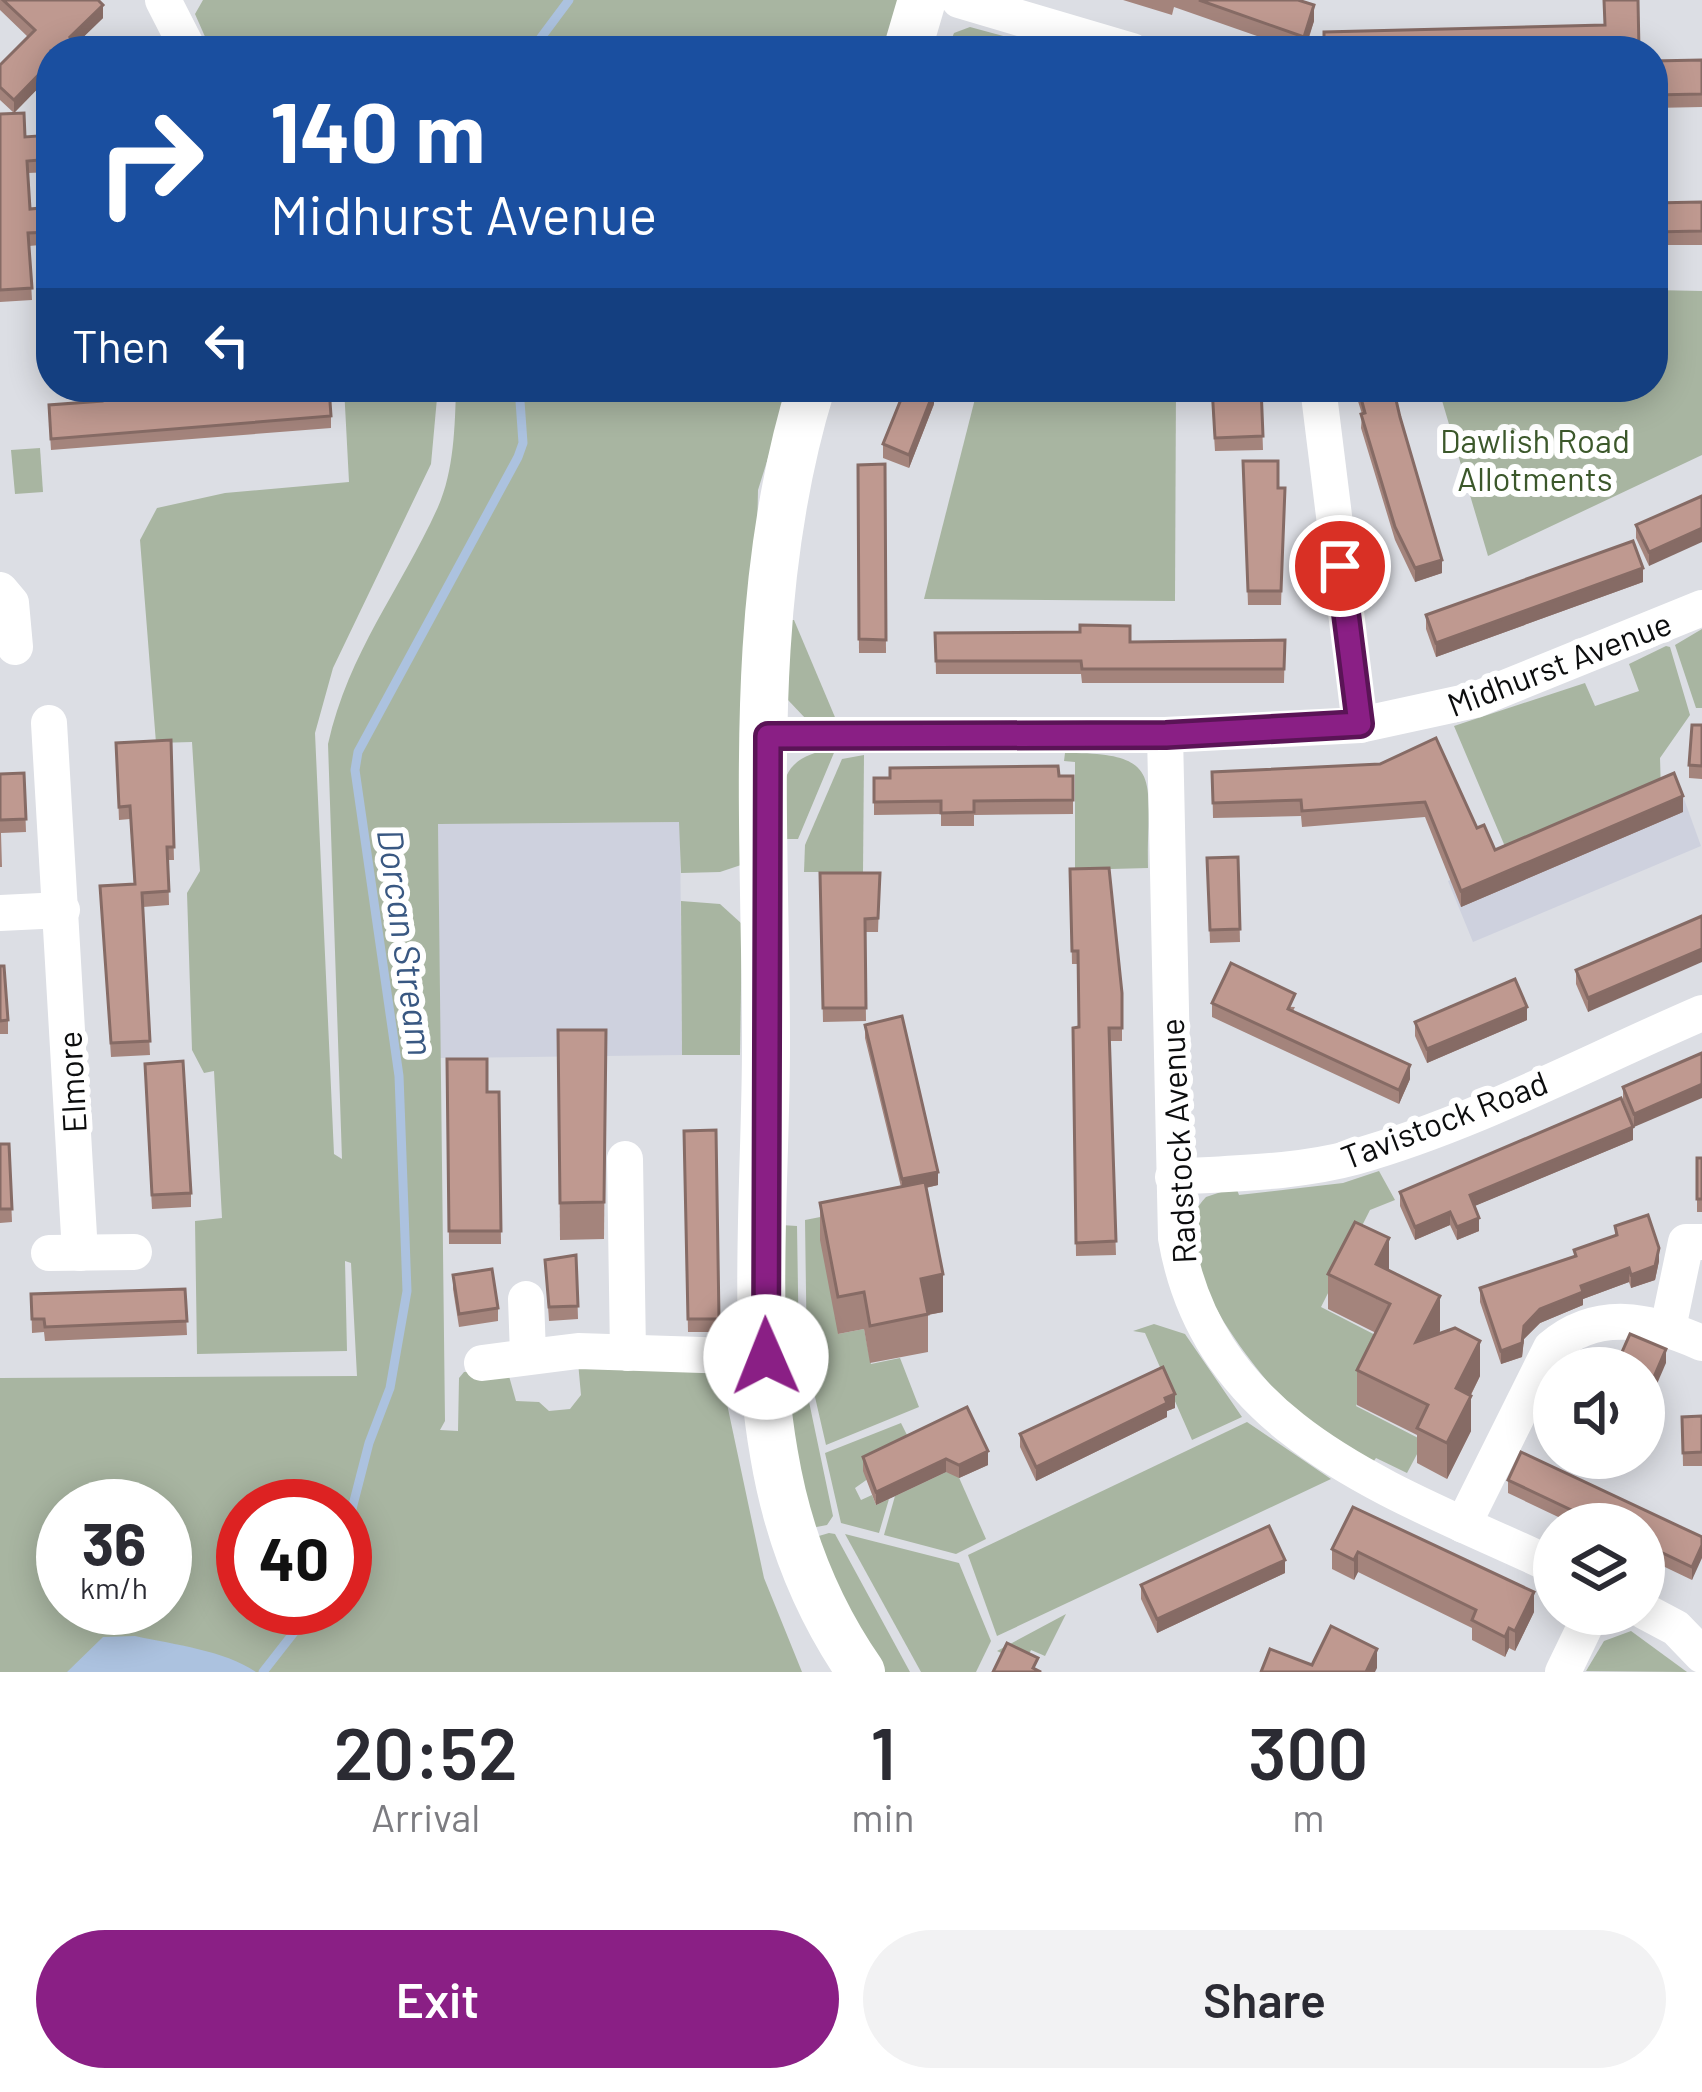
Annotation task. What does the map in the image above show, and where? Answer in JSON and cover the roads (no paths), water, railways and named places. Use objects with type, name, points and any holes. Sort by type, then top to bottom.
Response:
[{"type":"street","points":[[163,0],[181,36]]},
{"type":"street","points":[[912,36],[922,0]]},
{"type":"street","points":[[959,0],[1081,36]]},
{"type":"street","points":[[807,402],[785,483],[764,677],[768,736],[766,1357],[773,1451],[789,1523],[836,1630],[861,1672]]},
{"type":"street","points":[[1320,402],[1360,724]]},
{"type":"street","points":[[0,590],[11,604],[15,647]]},
{"type":"street","name":"Midhurst Avenue","points":[[768,736],[1166,735],[1360,724],[1475,700],[1702,608]]},
{"type":"street","name":"Elmore","points":[[49,722],[62,910],[64,1253],[134,1252]]},
{"type":"street","name":"Radstock Avenue","points":[[1166,735],[1173,1177],[1176,1238],[1185,1285],[1209,1335],[1265,1405],[1296,1435],[1358,1476],[1533,1557]]},
{"type":"street","points":[[0,913],[62,910]]},
{"type":"street","name":"Tavistock Road","points":[[1173,1177],[1276,1172],[1357,1156],[1472,1114],[1702,1013]]},
{"type":"street","points":[[625,1159],[628,1353]]},
{"type":"street","points":[[1668,1328],[1686,1242],[1702,1242]]},
{"type":"street","points":[[526,1299],[528,1354]]},
{"type":"street","points":[[1463,1525],[1550,1348],[1598,1322],[1668,1328],[1702,1343]]},
{"type":"street","points":[[482,1363],[528,1354],[766,1357]]},
{"type":"street","points":[[1665,1622],[1702,1655]]},
{"type":"street","points":[[1563,1672],[1581,1635]]},
{"type":"water","points":[[135,1636],[214,1653],[256,1672],[67,1672],[103,1637]]},
{"type":"waterway","name":"Dorcan Stream","points":[[542,36],[569,0]]},
{"type":"waterway","name":"Dorcan Stream","points":[[360,1479],[390,1388],[407,1291],[399,1076],[355,770],[358,752],[518,457],[523,443],[520,402]]},
{"type":"waterway","name":"Dorcan Stream","points":[[263,1672],[292,1635]]},
{"type":"park label","name":"Dawlish Road Allotments","points":[[1535,459]]}]
